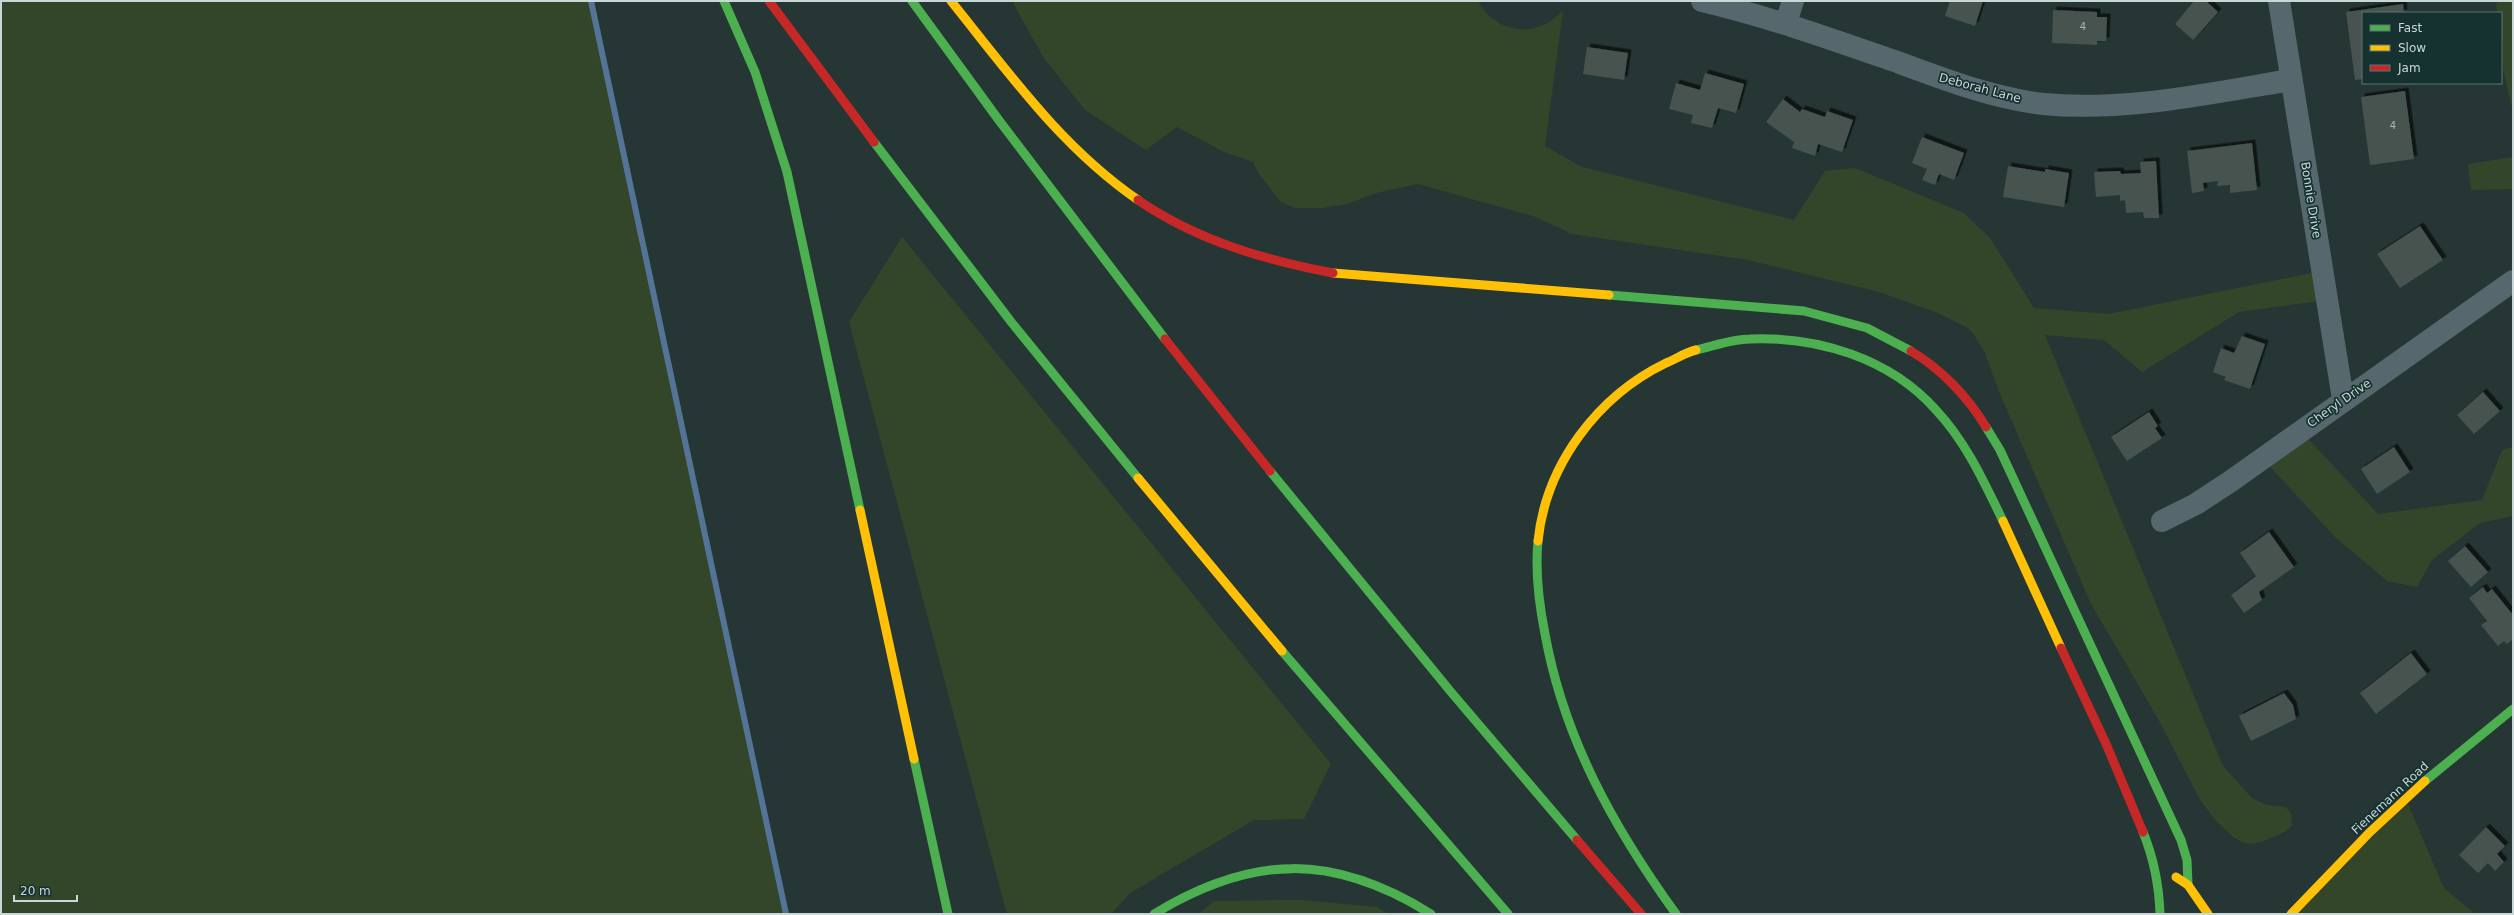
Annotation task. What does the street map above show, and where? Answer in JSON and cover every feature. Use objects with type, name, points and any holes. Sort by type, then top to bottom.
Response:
[{"type":"main road","points":[[724,1],[755,72],[787,172],[948,914]]},
{"type":"main road","points":[[769,1],[947,238],[1095,427],[1299,671],[1508,914]]},
{"type":"main road","points":[[912,1],[1103,260],[1263,465],[1460,704],[1641,914]]},
{"type":"main road","points":[[951,1],[1042,113],[1091,164],[1123,190],[1170,221],[1237,250],[1301,267],[1340,274],[1804,311],[1838,318],[1867,327],[1894,339],[1920,355],[1945,376],[1966,398],[1985,424],[2000,450],[2181,840],[2187,860],[2188,884]]},
{"type":"main road","points":[[1676,914],[1631,849],[1596,790],[1570,732],[1558,694],[1544,637],[1538,590],[1539,537],[1546,502],[1558,470],[1578,436],[1603,406],[1634,380],[1666,361],[1692,350],[1732,340],[1780,337],[1818,342],[1837,348],[1880,367],[1900,378],[1931,403],[1957,435],[1983,479],[2107,746],[2152,854],[2159,883],[2160,914]]},
{"type":"main road","name":"Fienemann Road","points":[[2291,914],[2350,852],[2407,796],[2458,752],[2513,708]]},
{"type":"main road","points":[[2152,854],[2165,869],[2188,884],[2208,914]]},
{"type":"main road","points":[[1154,914],[1184,894],[1223,878],[1265,870],[1307,868],[1347,873],[1372,881],[1398,893],[1431,914]]},
{"type":"street","name":"Deborah Lane","points":[[1702,1],[1786,23],[1967,87],[2003,97],[2042,104],[2078,106],[2121,105],[2291,80]]},
{"type":"street","points":[[1786,23],[1793,1]]},
{"type":"street","name":"Bonnie Drive","points":[[2279,1],[2343,399]]},
{"type":"street","name":"Cheryl Drive","points":[[2162,521],[2196,504],[2231,481],[2343,399],[2513,281]]},
{"type":"green space","points":[[1,1],[593,1],[783,914],[1,914]]},
{"type":"green space","points":[[1012,1],[1478,1],[1486,12],[1496,21],[1518,29],[1530,29],[1542,26],[1563,10],[1545,146],[1582,167],[1794,220],[1825,171],[1855,168],[1964,213],[1990,238],[2034,308],[2109,314],[2322,271],[2327,300],[2239,312],[2142,372],[2104,340],[2045,335],[2223,766],[2252,798],[2267,805],[2286,807],[2291,814],[2292,825],[2286,831],[2267,840],[2252,844],[2244,843],[2233,837],[2215,820],[2199,798],[2157,717],[2091,604],[2000,394],[1984,351],[1972,332],[1966,327],[1938,313],[1879,292],[1748,260],[1572,234],[1536,217],[1418,184],[1376,193],[1347,204],[1322,208],[1295,208],[1280,201],[1259,174],[1253,162],[1224,152],[1177,127],[1146,150],[1085,110],[1043,57]]},
{"type":"green space","points":[[2496,1],[2513,1],[2513,112],[2503,69],[2502,12],[2497,12]]},
{"type":"green space","points":[[2513,157],[2513,189],[2471,190],[2468,164]]},
{"type":"green space","points":[[902,237],[1331,764],[1304,819],[1254,820],[1130,893],[1111,914],[1007,914],[849,322]]},
{"type":"green space","points":[[2300,430],[2378,514],[2482,500],[2502,450],[2513,447],[2513,516],[2480,523],[2432,560],[2417,587],[2387,581],[2336,538],[2262,458]]},
{"type":"green space","points":[[2405,797],[2444,888],[2475,914],[2292,914]]},
{"type":"green space","points":[[1301,900],[1377,907],[1388,914],[1199,914],[1214,901]]},
{"type":"building","points":[[1950,1],[1983,1],[1975,26],[1945,16]]},
{"type":"building","points":[[2194,1],[2206,1],[2218,12],[2193,40],[2175,24]]},
{"type":"building","points":[[2403,4],[2404,12],[2362,12],[2362,79],[2355,80],[2346,12]]},
{"type":"building","points":[[2053,10],[2097,12],[2097,17],[2107,17],[2106,41],[2097,41],[2097,45],[2052,43]]},
{"type":"building","points":[[1587,47],[1628,53],[1624,80],[1583,74]]},
{"type":"building","points":[[1705,73],[1744,84],[1736,113],[1718,108],[1712,128],[1691,123],[1693,115],[1669,109],[1676,83],[1700,90]]},
{"type":"building","points":[[2405,91],[2414,159],[2370,165],[2361,97]]},
{"type":"building","points":[[1783,99],[1800,112],[1802,109],[1825,117],[1827,111],[1853,120],[1842,152],[1818,144],[1815,156],[1792,148],[1794,142],[1766,122]]},
{"type":"building","points":[[1922,137],[1964,153],[1954,180],[1939,174],[1935,185],[1922,180],[1927,169],[1912,163]]},
{"type":"building","points":[[2252,143],[2257,190],[2230,193],[2230,185],[2217,186],[2218,181],[2203,183],[2204,191],[2192,193],[2187,151]]},
{"type":"building","points":[[2156,161],[2159,218],[2144,218],[2143,212],[2126,213],[2125,200],[2120,201],[2120,195],[2096,197],[2094,172],[2120,171],[2121,174],[2141,173],[2140,162]]},
{"type":"building","points":[[2008,166],[2045,172],[2045,169],[2069,173],[2064,207],[2003,197]]},
{"type":"building","points":[[2420,226],[2443,260],[2400,288],[2377,254]]},
{"type":"building","points":[[2242,336],[2265,344],[2250,389],[2224,380],[2226,377],[2213,372],[2221,348],[2234,353]]},
{"type":"building","points":[[2483,392],[2500,411],[2474,434],[2457,415]]},
{"type":"building","points":[[2149,412],[2158,426],[2155,428],[2162,438],[2127,461],[2111,437]]},
{"type":"building","points":[[2394,447],[2410,472],[2377,494],[2361,469]]},
{"type":"building","points":[[2269,532],[2294,567],[2259,592],[2262,600],[2244,613],[2231,595],[2256,576],[2240,553]]},
{"type":"building","points":[[2465,546],[2488,572],[2471,587],[2448,561]]},
{"type":"building","points":[[2483,587],[2487,593],[2492,589],[2513,615],[2513,639],[2507,644],[2504,641],[2498,646],[2481,625],[2487,621],[2469,598]]},
{"type":"building","points":[[2411,653],[2427,674],[2376,714],[2360,693]]},
{"type":"building","points":[[2284,693],[2293,705],[2296,719],[2251,741],[2239,716]]},
{"type":"building","points":[[2486,827],[2505,846],[2497,854],[2504,862],[2495,871],[2488,863],[2478,873],[2459,855]]},
{"type":"waterway","points":[[591,1],[786,914]]},
{"type":"traffic: fast","points":[[724,1],[755,72],[787,172],[860,510]]},
{"type":"traffic: fast","points":[[912,1],[998,119],[1165,339]]},
{"type":"traffic: fast","points":[[874,142],[1012,323],[1138,478]]},
{"type":"traffic: fast","points":[[1609,295],[1804,311],[1867,328],[1911,351]]},
{"type":"traffic: fast","points":[[1696,350],[1736,340],[1775,339],[1826,346],[1875,364],[1918,392],[1947,422],[1974,463],[2003,521]]},
{"type":"traffic: fast","points":[[1986,427],[2000,450],[2181,840],[2187,860],[2188,885]]},
{"type":"traffic: fast","points":[[1270,471],[1451,692],[1577,840]]},
{"type":"traffic: fast","points":[[1538,541],[1537,576],[1545,634],[1554,673],[1578,746],[1612,815],[1653,882],[1676,914]]},
{"type":"traffic: fast","points":[[1282,651],[1508,914]]},
{"type":"traffic: fast","points":[[2425,781],[2513,709]]},
{"type":"traffic: fast","points":[[914,759],[948,914]]},
{"type":"traffic: fast","points":[[2143,832],[2155,872],[2160,914]]},
{"type":"traffic: fast","points":[[1154,914],[1190,894],[1225,880],[1259,872],[1293,869],[1326,871],[1360,880],[1395,894],[1431,914]]},
{"type":"traffic: slow","points":[[951,1],[1015,82],[1060,133],[1084,157],[1138,200]]},
{"type":"traffic: slow","points":[[1333,273],[1609,295]]},
{"type":"traffic: slow","points":[[1538,541],[1543,513],[1552,485],[1564,460],[1580,436],[1598,414],[1618,394],[1641,377],[1666,363],[1696,350]]},
{"type":"traffic: slow","points":[[1138,478],[1282,651]]},
{"type":"traffic: slow","points":[[860,510],[914,759]]},
{"type":"traffic: slow","points":[[2003,521],[2061,648]]},
{"type":"traffic: slow","points":[[2291,914],[2370,832],[2425,781]]},
{"type":"traffic: slow","points":[[2176,877],[2188,885],[2208,914]]},
{"type":"traffic: jam","points":[[769,1],[874,142]]},
{"type":"traffic: jam","points":[[1138,200],[1183,226],[1231,247],[1282,262],[1333,273]]},
{"type":"traffic: jam","points":[[1165,339],[1270,471]]},
{"type":"traffic: jam","points":[[1911,351],[1933,366],[1953,384],[1971,405],[1986,427]]},
{"type":"traffic: jam","points":[[2061,648],[2107,746],[2143,832]]},
{"type":"traffic: jam","points":[[1577,840],[1641,914]]}]
